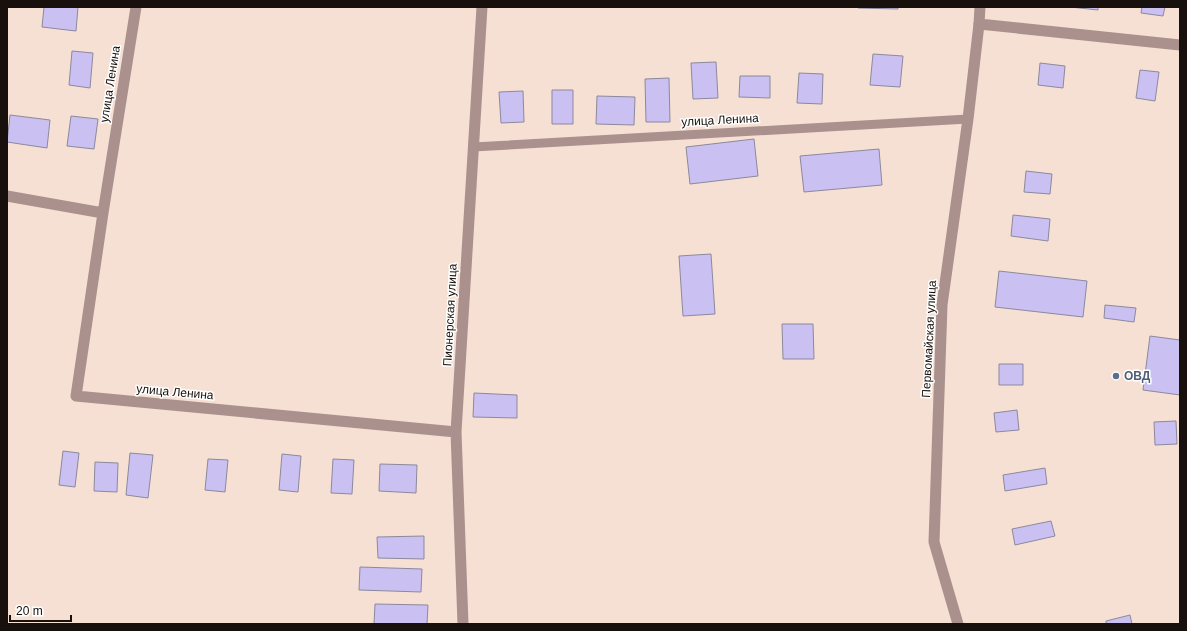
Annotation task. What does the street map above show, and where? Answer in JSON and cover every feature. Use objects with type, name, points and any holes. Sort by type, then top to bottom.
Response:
[{"type":"street","name":"улица Ленина","points":[[136,7],[103,213],[76,396],[456,432]]},
{"type":"street","name":"Пионерская улица","points":[[463,624],[456,432],[482,7]]},
{"type":"street","name":"Первомайская улица","points":[[958,624],[934,542],[942,305],[968,119],[980,7]]},
{"type":"street","points":[[978,24],[1180,45]]},
{"type":"street","points":[[7,196],[103,213]]},
{"type":"lane","name":"улица Ленина","points":[[473,147],[968,119]]},
{"type":"building","points":[[44,7],[78,7],[76,31],[42,27]]},
{"type":"building","points":[[898,7],[898,9],[858,8]]},
{"type":"building","points":[[1070,7],[1098,7],[1098,10]]},
{"type":"building","points":[[1142,7],[1165,7],[1163,16],[1141,13]]},
{"type":"building","points":[[72,51],[93,53],[90,88],[69,85]]},
{"type":"building","points":[[873,54],[903,56],[900,87],[870,85]]},
{"type":"building","points":[[716,62],[718,98],[693,99],[691,63]]},
{"type":"building","points":[[1040,63],[1065,66],[1063,88],[1038,85]]},
{"type":"building","points":[[1140,70],[1159,72],[1155,101],[1136,98]]},
{"type":"building","points":[[799,73],[823,74],[822,104],[797,103]]},
{"type":"building","points":[[740,76],[770,76],[770,98],[739,97]]},
{"type":"building","points":[[669,78],[670,122],[646,122],[645,79]]},
{"type":"building","points":[[552,90],[573,90],[573,124],[552,124]]},
{"type":"building","points":[[523,91],[524,122],[501,123],[499,92]]},
{"type":"building","points":[[597,96],[635,97],[634,125],[596,124]]},
{"type":"building","points":[[10,115],[50,120],[47,148],[7,142]]},
{"type":"building","points":[[71,116],[98,119],[94,149],[67,146]]},
{"type":"building","points":[[754,139],[758,176],[690,184],[686,147]]},
{"type":"building","points":[[879,149],[882,185],[804,192],[800,156]]},
{"type":"building","points":[[1026,171],[1052,174],[1050,194],[1024,192]]},
{"type":"building","points":[[1013,215],[1050,219],[1048,241],[1011,236]]},
{"type":"building","points":[[711,254],[715,314],[683,316],[679,256]]},
{"type":"building","points":[[999,271],[1087,281],[1083,317],[995,307]]},
{"type":"building","points":[[1105,305],[1136,308],[1134,322],[1104,318]]},
{"type":"building","points":[[782,324],[813,324],[814,359],[783,359]]},
{"type":"building","points":[[1150,336],[1180,340],[1180,395],[1143,390]]},
{"type":"building","points":[[999,364],[1023,364],[1023,385],[999,385]]},
{"type":"building","points":[[474,393],[517,395],[517,418],[473,417]]},
{"type":"building","points":[[1017,410],[1019,430],[996,432],[994,413]]},
{"type":"building","points":[[1176,421],[1177,444],[1155,445],[1154,422]]},
{"type":"building","points":[[63,451],[79,453],[75,487],[59,485]]},
{"type":"building","points":[[130,453],[153,455],[148,498],[126,495]]},
{"type":"building","points":[[282,454],[301,456],[298,492],[279,490]]},
{"type":"building","points":[[208,459],[228,460],[225,492],[205,490]]},
{"type":"building","points":[[333,459],[354,460],[352,494],[331,493]]},
{"type":"building","points":[[95,462],[118,463],[117,492],[94,491]]},
{"type":"building","points":[[380,464],[417,465],[416,493],[379,491]]},
{"type":"building","points":[[1045,468],[1047,484],[1005,491],[1003,475]]},
{"type":"building","points":[[1051,521],[1055,536],[1015,545],[1012,529]]},
{"type":"building","points":[[424,536],[424,559],[378,558],[377,537]]},
{"type":"building","points":[[360,567],[422,569],[421,592],[359,590]]},
{"type":"building","points":[[375,604],[428,605],[427,624],[374,624]]},
{"type":"building","points":[[1130,615],[1132,624],[1106,624],[1106,621]]},
{"type":"place","name":"ОВД","points":[[1116,376]]}]
